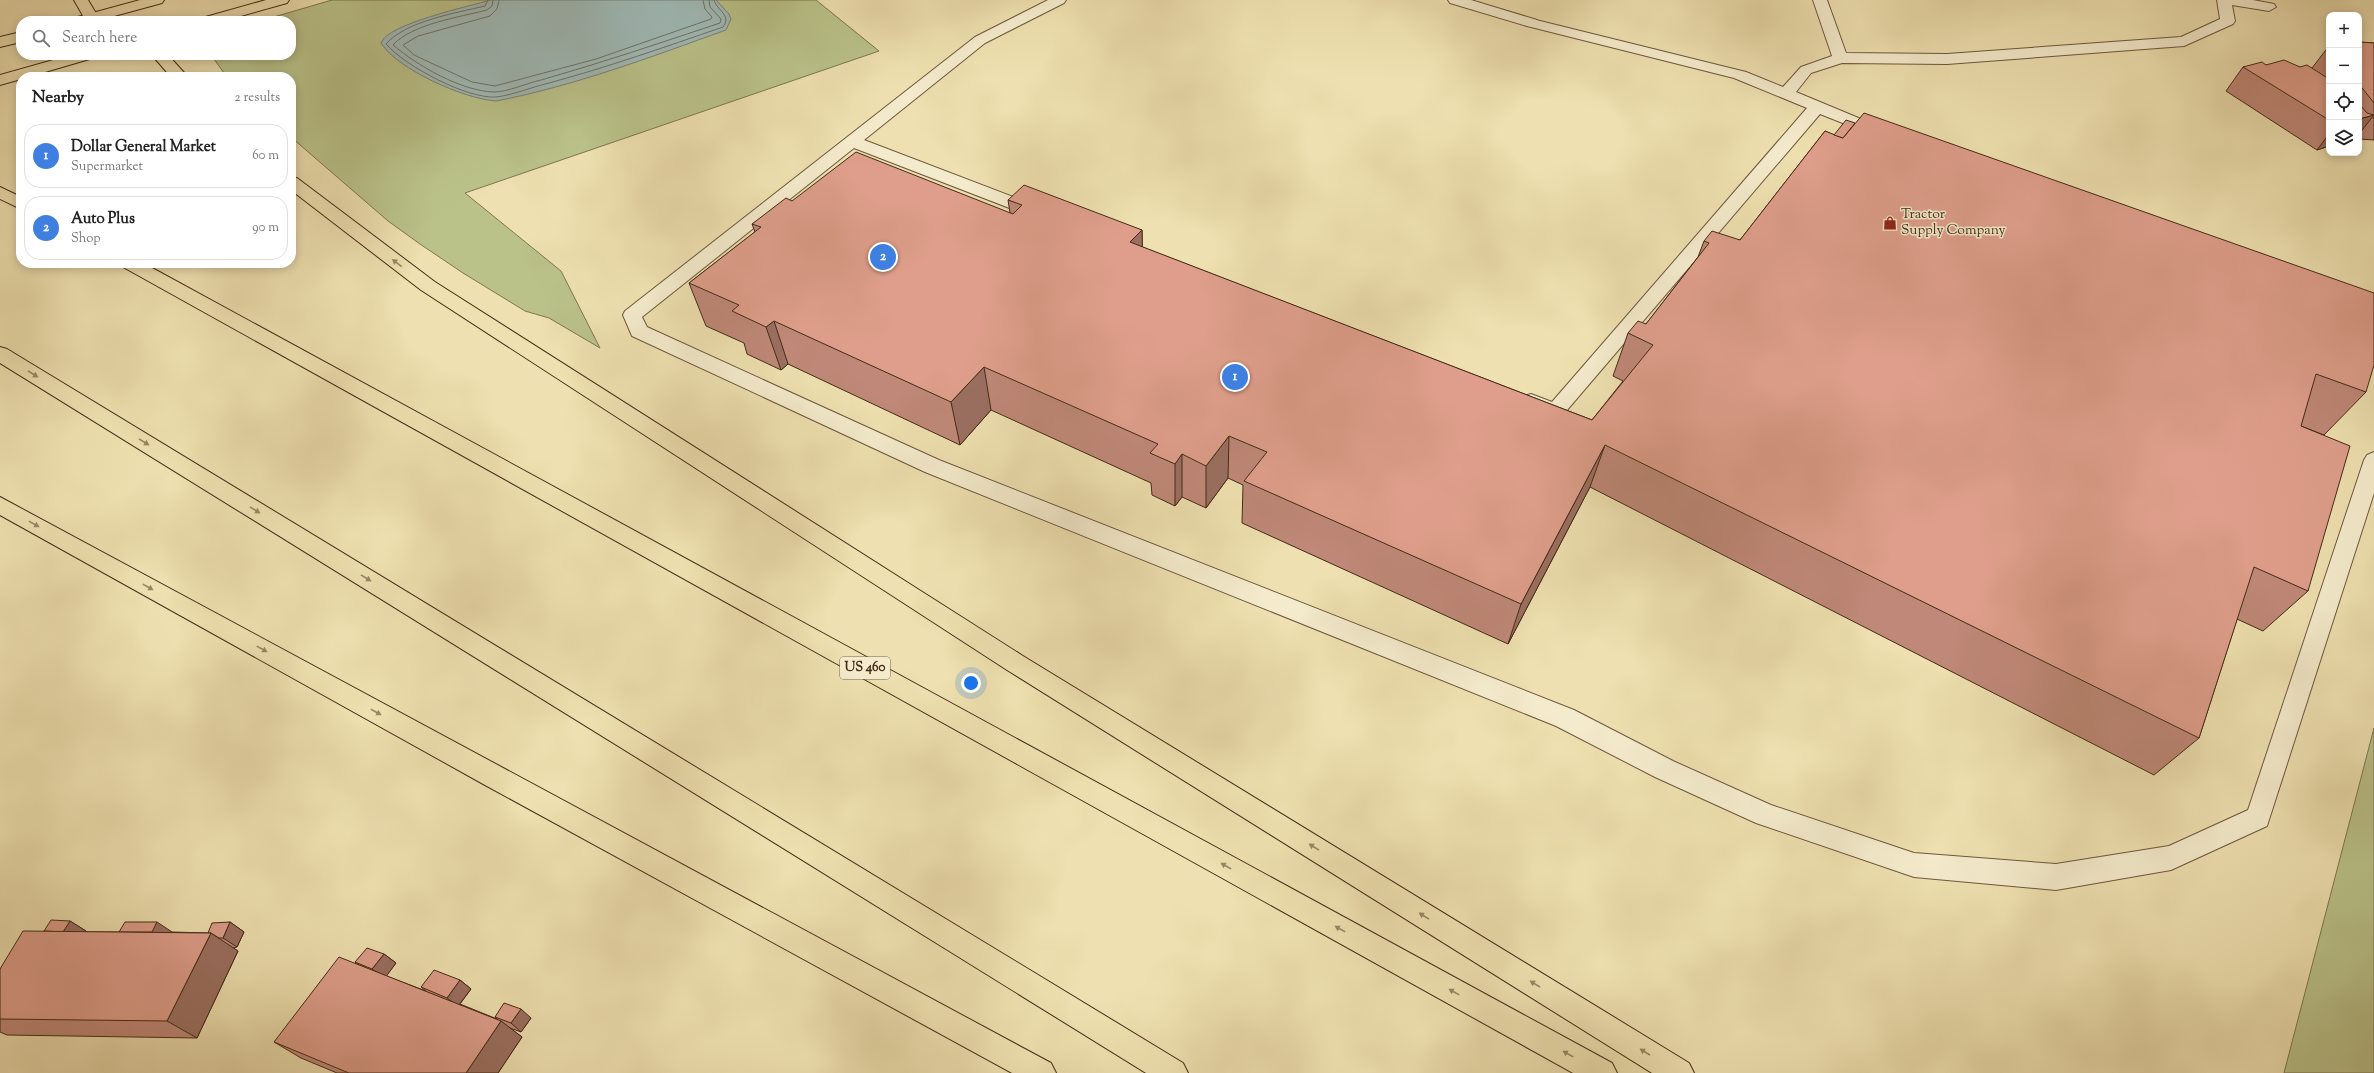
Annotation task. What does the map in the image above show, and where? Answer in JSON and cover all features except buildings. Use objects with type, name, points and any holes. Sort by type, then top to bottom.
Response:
[{"type":"main road","points":[[80,0],[87,16]]},
{"type":"main road","points":[[103,16],[158,0]]},
{"type":"main road","points":[[225,16],[282,0]]},
{"type":"main road","points":[[0,42],[16,38]]},
{"type":"main road","points":[[28,72],[70,60]]},
{"type":"main road","points":[[165,60],[175,72]]},
{"type":"main road","points":[[0,80],[16,75]]},
{"type":"main road","points":[[296,186],[435,291],[1015,663],[1679,1073]]},
{"type":"main road","points":[[0,192],[16,201]]},
{"type":"main road","name":"US 460","points":[[138,268],[1602,1073]]},
{"type":"main road","points":[[0,354],[1173,1073]]},
{"type":"main road","points":[[0,505],[480,769],[1041,1073]]},
{"type":"street","points":[[1059,0],[980,40],[632,315],[638,331],[932,466],[1564,718],[1664,769],[1765,815],[1914,865],[2056,877],[2171,858],[2258,818],[2374,460]]},
{"type":"street","points":[[1455,0],[1532,23],[1740,75],[1896,138]]},
{"type":"street","points":[[1820,0],[1840,58]]},
{"type":"street","points":[[1786,94],[1806,70],[1840,58],[1947,59],[2072,51],[2184,41],[2228,22],[2225,0],[2269,6]]},
{"type":"street","points":[[1518,396],[1555,411],[1817,107]]},
{"type":"street","points":[[852,141],[1052,218]]},
{"type":"green space","points":[[332,0],[816,0],[879,51],[465,193],[561,271],[600,348],[549,318],[525,311],[463,273],[420,244],[388,221],[296,141],[296,72],[223,72],[215,60],[296,60],[296,16],[277,16]]},
{"type":"green space","points":[[2374,728],[2374,1073],[2284,1073]]},
{"type":"water","points":[[491,0],[716,0],[729,14],[731,19],[726,30],[641,60],[583,79],[525,95],[496,101],[467,95],[450,89],[417,73],[390,53],[381,43],[387,36],[398,29],[413,23],[449,11]]},
{"type":"place","name":"Tractor Supply Company","points":[[1890,223]]},
{"type":"place","name":"Auto Plus","points":[[883,257]]},
{"type":"place","name":"Dollar General Market","points":[[1235,377]]}]
